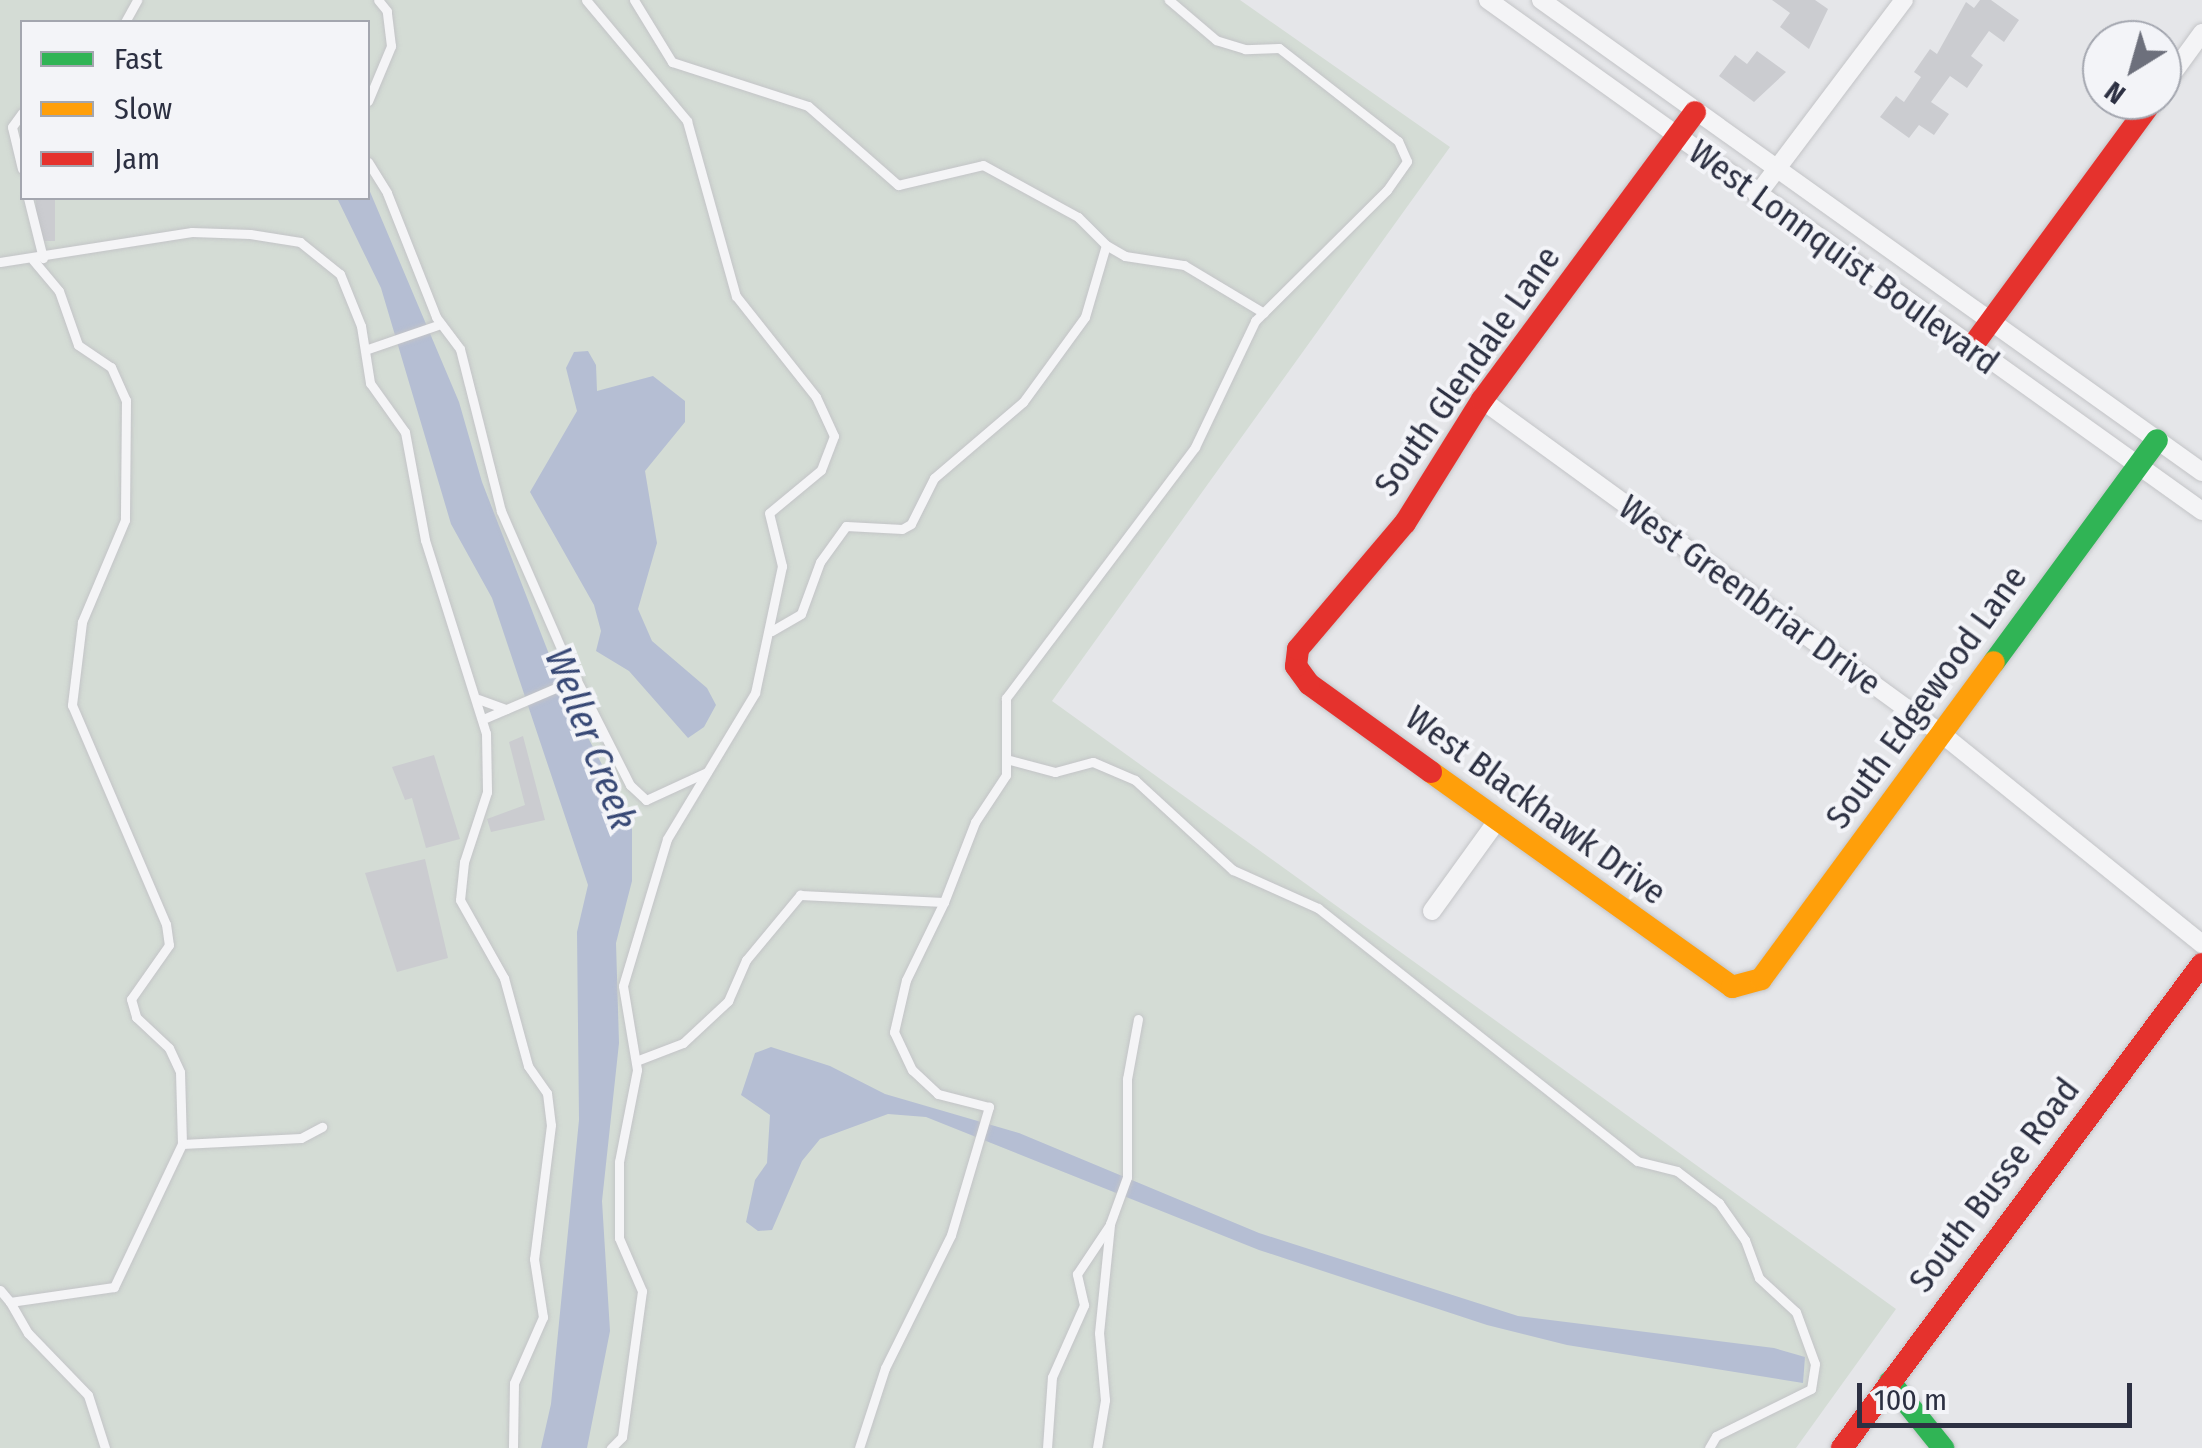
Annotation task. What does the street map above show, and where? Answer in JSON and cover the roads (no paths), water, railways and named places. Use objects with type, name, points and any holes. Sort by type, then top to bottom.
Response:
[{"type":"street","name":"West Lonnquist Boulevard","points":[[1488,0],[2202,511]]},
{"type":"street","name":"West Lonnquist Boulevard","points":[[1541,0],[2202,472]]},
{"type":"street","points":[[1757,195],[1904,0]]},
{"type":"street","points":[[2182,61],[2202,34]]},
{"type":"street","name":"South Glendale Lane","points":[[1296,666],[1298,650],[1405,524],[1482,400],[1694,112]]},
{"type":"street","points":[[1971,348],[2138,120]]},
{"type":"street","name":"West Greenbriar Drive","points":[[1482,400],[1943,735],[2202,944]]},
{"type":"street","name":"South Edgewood Lane","points":[[1744,984],[1761,979],[2157,440]]},
{"type":"street","name":"West Blackhawk Drive","points":[[1296,666],[1309,684],[1721,981],[1744,984]]},
{"type":"street","points":[[1432,911],[1497,821]]},
{"type":"street","name":"South Busse Road","points":[[1842,1448],[2202,964]]},
{"type":"street","points":[[1890,1382],[1943,1448]]},
{"type":"lane","points":[[370,96],[391,46],[388,11],[378,0]]},
{"type":"lane","points":[[586,0],[687,121],[736,296],[816,396],[834,436],[820,470],[769,513],[782,566],[755,694],[666,839],[642,904],[623,986],[636,1061],[619,1162],[619,1238],[642,1291],[622,1437],[612,1448]]},
{"type":"lane","points":[[634,0],[672,62],[808,106],[898,185],[983,165],[1078,217],[1106,245],[1125,256],[1184,265],[1264,313]]},
{"type":"lane","points":[[859,1448],[885,1368],[951,1236],[974,1145],[989,1106],[938,1094],[912,1070],[894,1032],[906,980],[944,902],[975,822],[1006,775],[1006,698],[1195,447],[1264,313],[1387,190],[1407,161],[1398,140],[1280,48],[1245,49],[1216,40],[1169,0]]},
{"type":"lane","points":[[20,116],[12,127],[20,161]]},
{"type":"lane","points":[[370,165],[387,193],[437,325],[460,349],[502,511],[577,680],[630,785],[646,800],[709,770]]},
{"type":"lane","points":[[10,1302],[114,1287],[182,1144],[180,1072],[169,1048],[136,1016],[131,1000],[169,945],[166,924],[72,705],[82,622],[125,520],[126,400],[111,367],[78,345],[59,291],[38,259],[28,200]]},
{"type":"lane","points":[[0,262],[192,232],[300,242],[340,274],[365,350],[370,382],[405,432],[425,540],[483,719],[487,792],[464,862],[460,900],[504,978],[528,1066],[548,1093],[551,1124],[534,1259],[542,1317],[514,1384],[512,1448]]},
{"type":"lane","points":[[771,631],[801,614],[820,562],[846,526],[902,529],[911,524],[934,478],[1023,402],[1085,317],[1106,245]]},
{"type":"lane","points":[[365,350],[437,325]]},
{"type":"lane","points":[[483,719],[577,680]]},
{"type":"lane","points":[[478,699],[510,708]]},
{"type":"lane","points":[[1006,759],[1056,772],[1093,762],[1135,780],[1233,870],[1318,908],[1637,1161],[1677,1170],[1718,1203],[1745,1240],[1759,1278],[1796,1312],[1815,1364],[1812,1389],[1716,1436],[1708,1448]]},
{"type":"lane","points":[[636,1061],[683,1042],[728,1001],[746,960],[800,896],[944,902]]},
{"type":"lane","points":[[1096,1448],[1105,1400],[1099,1333],[1110,1224],[1127,1176],[1127,1080],[1138,1019]]},
{"type":"lane","points":[[182,1144],[301,1138],[322,1127]]},
{"type":"lane","points":[[1047,1448],[1052,1377],[1084,1305],[1077,1274],[1110,1224]]},
{"type":"lane","points":[[0,1290],[28,1333],[88,1395],[105,1448]]},
{"type":"water","points":[[370,192],[459,402],[482,482],[561,685],[632,823],[632,881],[616,943],[619,1043],[602,1201],[610,1331],[587,1448],[541,1448],[551,1404],[579,1120],[577,932],[588,885],[492,598],[451,524],[381,288],[338,200],[370,200]]},
{"type":"water","points":[[588,351],[596,365],[597,391],[653,376],[685,401],[685,422],[645,471],[657,543],[638,609],[652,641],[707,688],[716,705],[704,727],[688,738],[629,671],[596,651],[601,631],[594,605],[530,492],[577,411],[566,368],[574,352]]},
{"type":"water","points":[[771,1047],[830,1066],[885,1094],[1019,1133],[1259,1233],[1518,1316],[1774,1348],[1805,1357],[1803,1383],[1567,1345],[1487,1325],[1259,1250],[926,1117],[888,1114],[820,1139],[802,1161],[772,1230],[758,1231],[746,1222],[755,1180],[767,1163],[770,1115],[741,1095],[755,1053]]},
{"type":"water label","name":"Weller Creek","points":[[590,739]]}]
